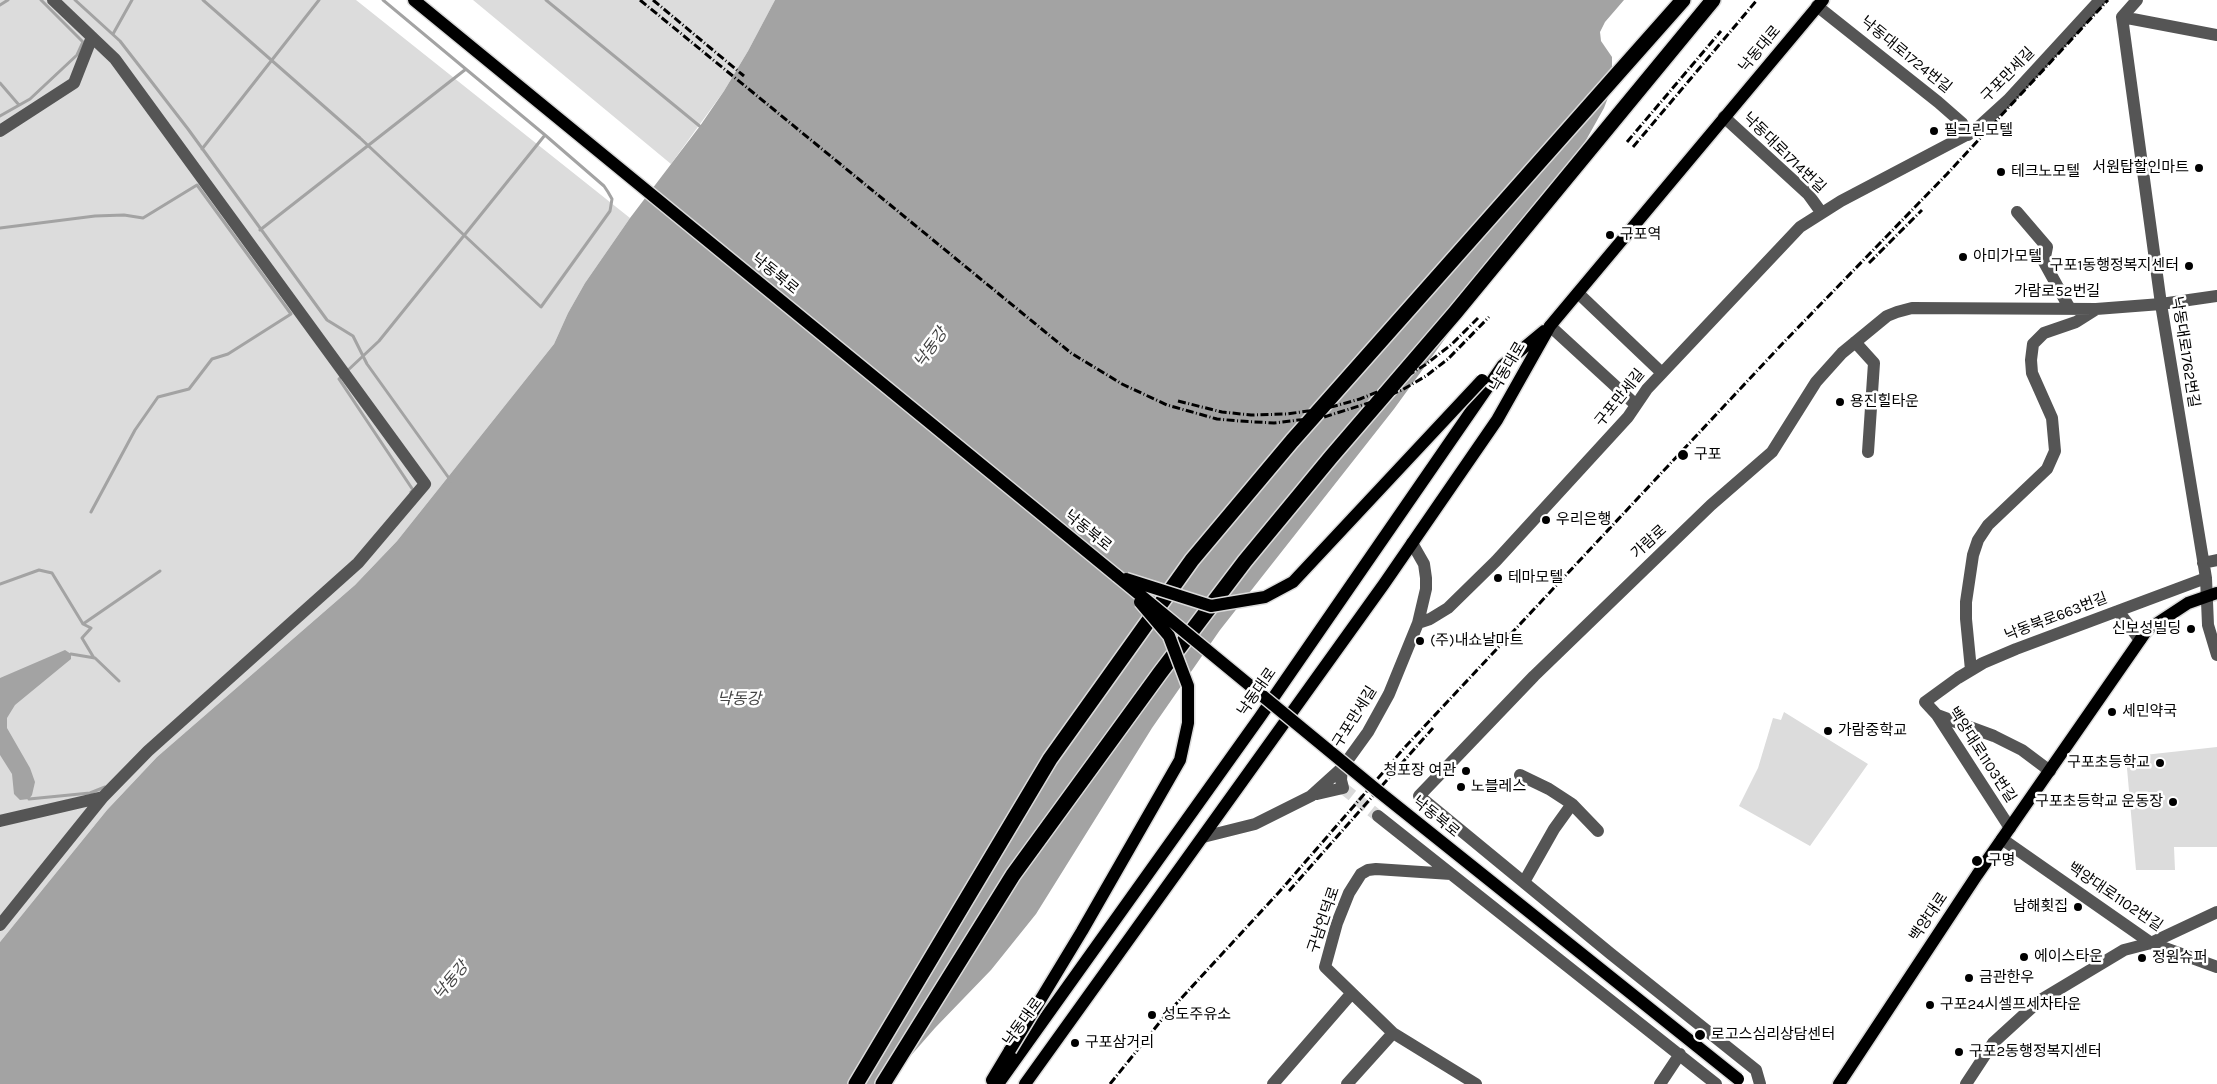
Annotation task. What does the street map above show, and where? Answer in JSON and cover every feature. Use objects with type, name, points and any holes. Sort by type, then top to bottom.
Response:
[{"type":"highway","points":[[856,1084],[1050,759],[1192,560],[1292,442],[1683,0]]},
{"type":"highway","points":[[883,1084],[1013,875],[1182,643],[1257,546],[1330,457],[1455,313],[1714,0]]},
{"type":"main road","name":"낙동북로","points":[[414,0],[1378,791],[1741,1082]]},
{"type":"main road","name":"낙동대로","points":[[1025,1084],[1412,543],[1497,420],[1550,326],[1820,3]]},
{"type":"main road","points":[[1117,576],[1211,606],[1265,597],[1293,582],[1482,380],[1550,326]]},
{"type":"main road","name":"낙동대로","points":[[998,1084],[1260,718],[1502,365],[1550,326]]},
{"type":"main road","points":[[990,1084],[1180,760],[1188,723],[1188,686],[1169,636],[1117,576]]},
{"type":"main road","name":"백양대로","points":[[1839,1084],[2002,839],[2140,640],[2148,630],[2174,611],[2211,594]]},
{"type":"street","points":[[0,925],[103,797],[148,752],[358,563],[425,484],[115,59],[53,0]]},
{"type":"street","name":"구포만세길","points":[[1203,837],[1255,824],[1311,796],[1343,788],[1341,780],[1342,768],[1368,732],[1389,694],[1418,623],[1430,620],[1448,608],[1496,561],[1628,417],[1647,389],[1662,372],[1792,235],[1821,212],[1968,135],[1982,125],[2008,100],[2100,0]]},
{"type":"street","points":[[2122,17],[2138,0]]},
{"type":"street","name":"낙동대로1724번길","points":[[1820,3],[1844,26],[1962,123],[1968,135]]},
{"type":"street","points":[[2122,17],[2217,35]]},
{"type":"street","name":"낙동대로1762번길","points":[[2122,17],[2161,304],[2203,563],[2211,594],[2208,626],[2217,655]]},
{"type":"street","points":[[0,131],[74,83],[92,37]]},
{"type":"street","name":"낙동대로1714번길","points":[[1724,117],[1808,194],[1821,212]]},
{"type":"street","points":[[2017,212],[2047,247],[2044,262],[2070,309]]},
{"type":"street","points":[[1578,292],[1662,372]]},
{"type":"street","name":"가람로52번길","points":[[1897,312],[1920,308],[2096,310],[2161,304],[2217,296]]},
{"type":"street","points":[[1970,670],[1966,602],[1973,555],[1978,540],[1988,525],[2047,469],[2055,451],[2052,418],[2031,368],[2033,344],[2044,333],[2076,322],[2096,310]]},
{"type":"street","name":"가람로","points":[[1524,882],[1418,796],[1534,676],[1711,506],[1772,452],[1816,382],[1842,353],[1875,325],[1897,312]]},
{"type":"street","points":[[1550,326],[1636,405]]},
{"type":"street","points":[[1856,342],[1874,363],[1868,452]]},
{"type":"street","points":[[1412,543],[1424,564],[1426,578],[1426,589],[1418,623]]},
{"type":"street","points":[[2203,563],[2217,560]]},
{"type":"street","name":"낙동북로663번길","points":[[1925,702],[1970,670],[2016,649],[2206,578]]},
{"type":"street","points":[[2118,611],[2140,640]]},
{"type":"street","name":"백양대로1103번길","points":[[1925,702],[1937,715],[2010,828]]},
{"type":"street","points":[[1937,715],[1994,736],[2022,750],[2050,771]]},
{"type":"street","points":[[1520,775],[1549,789],[1572,804],[1598,831]]},
{"type":"street","points":[[0,821],[103,797]]},
{"type":"street","points":[[1572,804],[1554,829],[1524,882],[1756,1070],[1760,1084]]},
{"type":"street","points":[[1378,816],[1716,1084]]},
{"type":"street","name":"백양대로1102번길","points":[[2002,839],[2151,943],[2217,967]]},
{"type":"street","name":"구남언덕로","points":[[1450,874],[1376,869],[1368,870],[1362,874],[1349,893],[1337,923],[1325,967],[1393,1033],[1476,1084]]},
{"type":"street","points":[[1966,1084],[1993,1043],[2039,1001],[2124,950],[2151,943],[2217,912]]},
{"type":"street","points":[[1273,1084],[1351,994]]},
{"type":"street","points":[[1347,1084],[1393,1033]]},
{"type":"street","points":[[1660,1084],[1680,1054]]},
{"type":"shaded area","points":[[0,0],[356,0],[630,218],[585,283],[568,313],[554,344],[397,541],[355,585],[157,757],[107,810],[0,942]]},
{"type":"shaded area","points":[[473,0],[775,0],[724,91],[671,164]]},
{"type":"shaded area","points":[[1784,712],[1868,764],[1810,846],[1739,806],[1758,768],[1773,718],[1781,720]]},
{"type":"shaded area","name":"구포초등학교 운동장","points":[[2217,747],[2217,847],[2174,847],[2175,870],[2136,870],[2126,757]]},
{"type":"water","name":"낙동강","points":[[775,0],[1624,0],[1605,22],[1600,32],[1601,41],[1612,57],[1612,87],[1604,108],[1576,158],[1394,409],[1220,630],[1152,728],[1036,914],[991,970],[935,1028],[886,1084],[0,1084],[0,942],[107,810],[157,757],[355,585],[397,541],[554,344],[568,313],[585,283],[630,218],[700,126],[724,91]]},
{"type":"water","points":[[65,650],[71,654],[71,659],[15,705],[7,718],[7,728],[30,768],[35,782],[29,799],[20,800],[14,794],[12,774],[0,755],[0,678]]},
{"type":"waterway","points":[[0,5],[8,0]]},
{"type":"waterway","points":[[0,116],[30,99],[77,55],[83,42],[41,0]]},
{"type":"waterway","points":[[75,0],[120,41],[188,129],[327,320],[353,336],[367,364],[451,481]]},
{"type":"waterway","points":[[113,34],[132,0]]},
{"type":"waterway","points":[[203,0],[360,138],[541,307],[610,211],[612,199],[604,186],[383,0]]},
{"type":"waterway","points":[[202,149],[319,0]]},
{"type":"waterway","points":[[546,0],[702,128]]},
{"type":"waterway","points":[[260,230],[466,69]]},
{"type":"waterway","points":[[0,83],[19,105]]},
{"type":"waterway","points":[[346,372],[379,341],[545,135]]},
{"type":"waterway","points":[[0,228],[95,216],[124,215],[143,218],[197,185],[291,314],[228,354],[212,359],[189,389],[158,397],[135,430],[91,512]]},
{"type":"waterway","points":[[342,376],[339,379],[413,490],[411,492]]},
{"type":"waterway","points":[[0,584],[39,570],[52,573],[83,624],[160,571]]},
{"type":"waterway","points":[[83,624],[91,628],[82,638],[94,658]]},
{"type":"waterway","points":[[71,654],[95,658],[119,681]]},
{"type":"waterway","points":[[29,799],[90,793],[105,787]]},
{"type":"tunnel","points":[[1343,788],[1378,816]]},
{"type":"railway","points":[[640,0],[1071,353],[1122,384],[1167,405],[1217,419],[1239,421],[1274,423],[1324,417],[1378,400],[1402,390],[1426,376],[1448,359],[1489,317]]},
{"type":"railway","points":[[653,0],[744,76]]},
{"type":"railway","points":[[1633,147],[1757,0]]},
{"type":"railway","points":[[1110,1084],[1164,1017],[1280,891],[1406,746],[1784,342],[1947,174],[2108,0]]},
{"type":"railway","points":[[1627,142],[1721,31]]},
{"type":"railway","points":[[1869,263],[1922,210]]},
{"type":"railway","points":[[1178,401],[1222,412],[1251,415],[1286,414],[1324,409],[1360,399],[1387,388],[1425,365],[1452,344],[1478,318]]},
{"type":"railway","points":[[1289,891],[1433,728]]},
{"type":"place","name":"필그린모텔","points":[[1934,131]]},
{"type":"place","name":"서원탑할인마트","points":[[2199,168]]},
{"type":"place","name":"테크노모텔","points":[[2001,172]]},
{"type":"place","name":"구포역","points":[[1610,235]]},
{"type":"place","name":"아미가모텔","points":[[1963,257]]},
{"type":"place","name":"구포1동행정복지센터","points":[[2189,266]]},
{"type":"place","name":"용진힐타운","points":[[1840,402]]},
{"type":"place","name":"구포","points":[[1683,455]]},
{"type":"place","name":"우리은행","points":[[1546,520]]},
{"type":"place","name":"테마모텔","points":[[1498,578]]},
{"type":"place","name":"신보성빌딩","points":[[2191,629]]},
{"type":"place","name":"(주)내쇼날마트","points":[[1420,641]]},
{"type":"place","name":"세민약국","points":[[2112,712]]},
{"type":"place","name":"가람중학교","points":[[1828,731]]},
{"type":"place","name":"구포초등학교","points":[[2160,763]]},
{"type":"place","name":"청포장 여관","points":[[1466,771]]},
{"type":"place","name":"노블레스","points":[[1461,787]]},
{"type":"place","name":"구포초등학교 운동장","points":[[2173,802]]},
{"type":"place","name":"구명","points":[[1977,861]]},
{"type":"place","name":"남해횟집","points":[[2078,907]]},
{"type":"place","name":"에이스타운","points":[[2024,957]]},
{"type":"place","name":"정원슈퍼","points":[[2142,958]]},
{"type":"place","name":"금관한우","points":[[1969,978]]},
{"type":"place","name":"구포24시셀프세차타운","points":[[1930,1005]]},
{"type":"place","name":"성도주유소","points":[[1152,1015]]},
{"type":"place","name":"로고스심리상담센터","points":[[1700,1035]]},
{"type":"place","name":"구포삼거리","points":[[1075,1043]]},
{"type":"place","name":"구포2동행정복지센터","points":[[1959,1052]]}]
